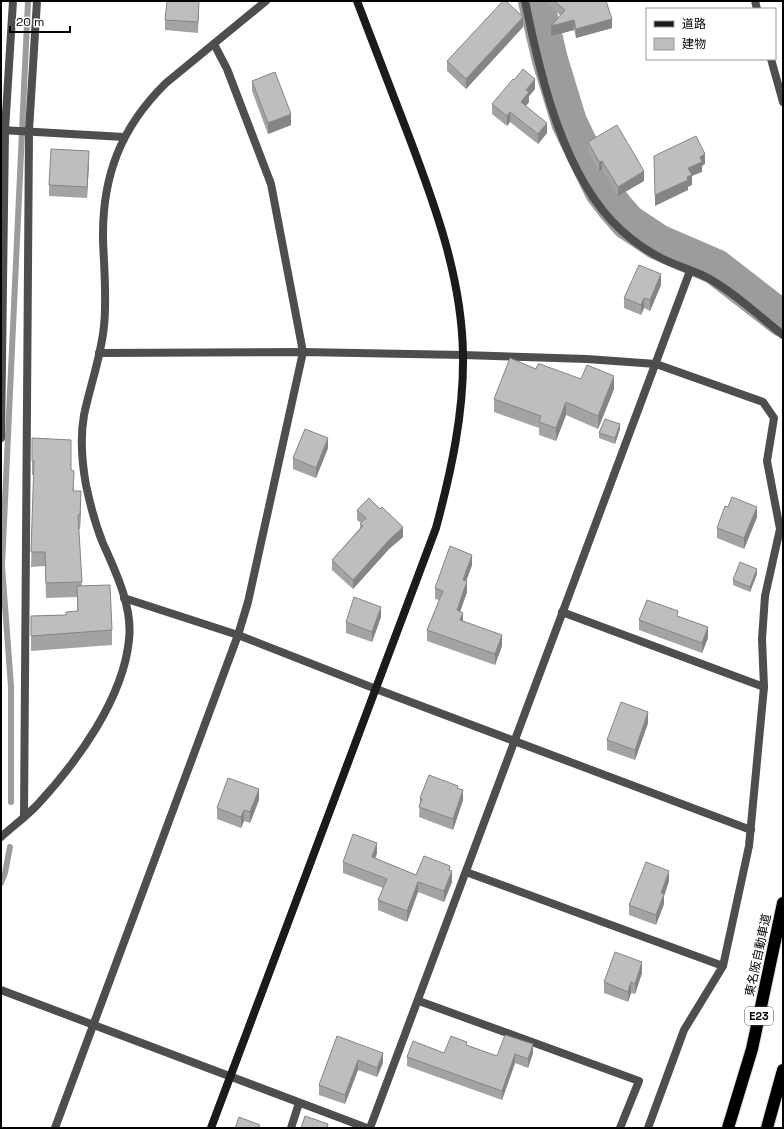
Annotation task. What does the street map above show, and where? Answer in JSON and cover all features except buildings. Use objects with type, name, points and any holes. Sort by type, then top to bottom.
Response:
[{"type":"highway","name":"東名阪自動車道","points":[[728,1128],[752,1049],[783,903]]},
{"type":"highway","points":[[767,1128],[783,1070]]},
{"type":"street","points":[[1,438],[3,130],[13,1]]},
{"type":"street","points":[[24,816],[27,130],[37,1]]},
{"type":"street","points":[[1,837],[36,806],[52,788],[94,733],[114,694],[130,639],[129,618],[124,598],[94,518],[83,463],[82,431],[84,416],[104,328],[106,302],[104,239],[105,203],[112,167],[124,137],[152,97],[266,1]]},
{"type":"street","points":[[212,1128],[230,1076],[436,528],[454,452],[460,407],[463,355],[457,293],[438,216],[357,1]]},
{"type":"street","points":[[525,1],[541,73],[560,134],[589,190],[621,229],[660,257],[708,278],[783,335]]},
{"type":"street","points":[[55,1128],[238,635],[253,580],[304,352],[271,184],[227,69],[214,44]]},
{"type":"street","points":[[771,60],[783,102]]},
{"type":"street","points":[[3,130],[27,130],[124,137]]},
{"type":"street","points":[[370,1128],[419,1001],[690,270]]},
{"type":"street","points":[[99,353],[304,352],[463,355],[587,359],[656,364],[763,402],[774,418],[768,461],[780,529],[765,596],[762,639],[764,687],[751,830],[723,966],[684,1030],[648,1128]]},
{"type":"street","points":[[124,598],[238,635],[515,742],[751,830]]},
{"type":"street","points":[[562,612],[764,687]]},
{"type":"street","points":[[466,872],[723,966]]},
{"type":"street","points":[[1,990],[367,1128]]},
{"type":"street","points":[[419,1001],[639,1081],[620,1128]]},
{"type":"street","points":[[291,1128],[299,1103]]},
{"type":"waterway","points":[[11,802],[11,686],[2,566],[28,1]]},
{"type":"waterway","points":[[536,1],[550,60],[569,122],[602,190],[615,207],[628,222],[658,242],[716,267],[783,319]]},
{"type":"waterway","points":[[1,883],[5,873],[10,847]]}]
